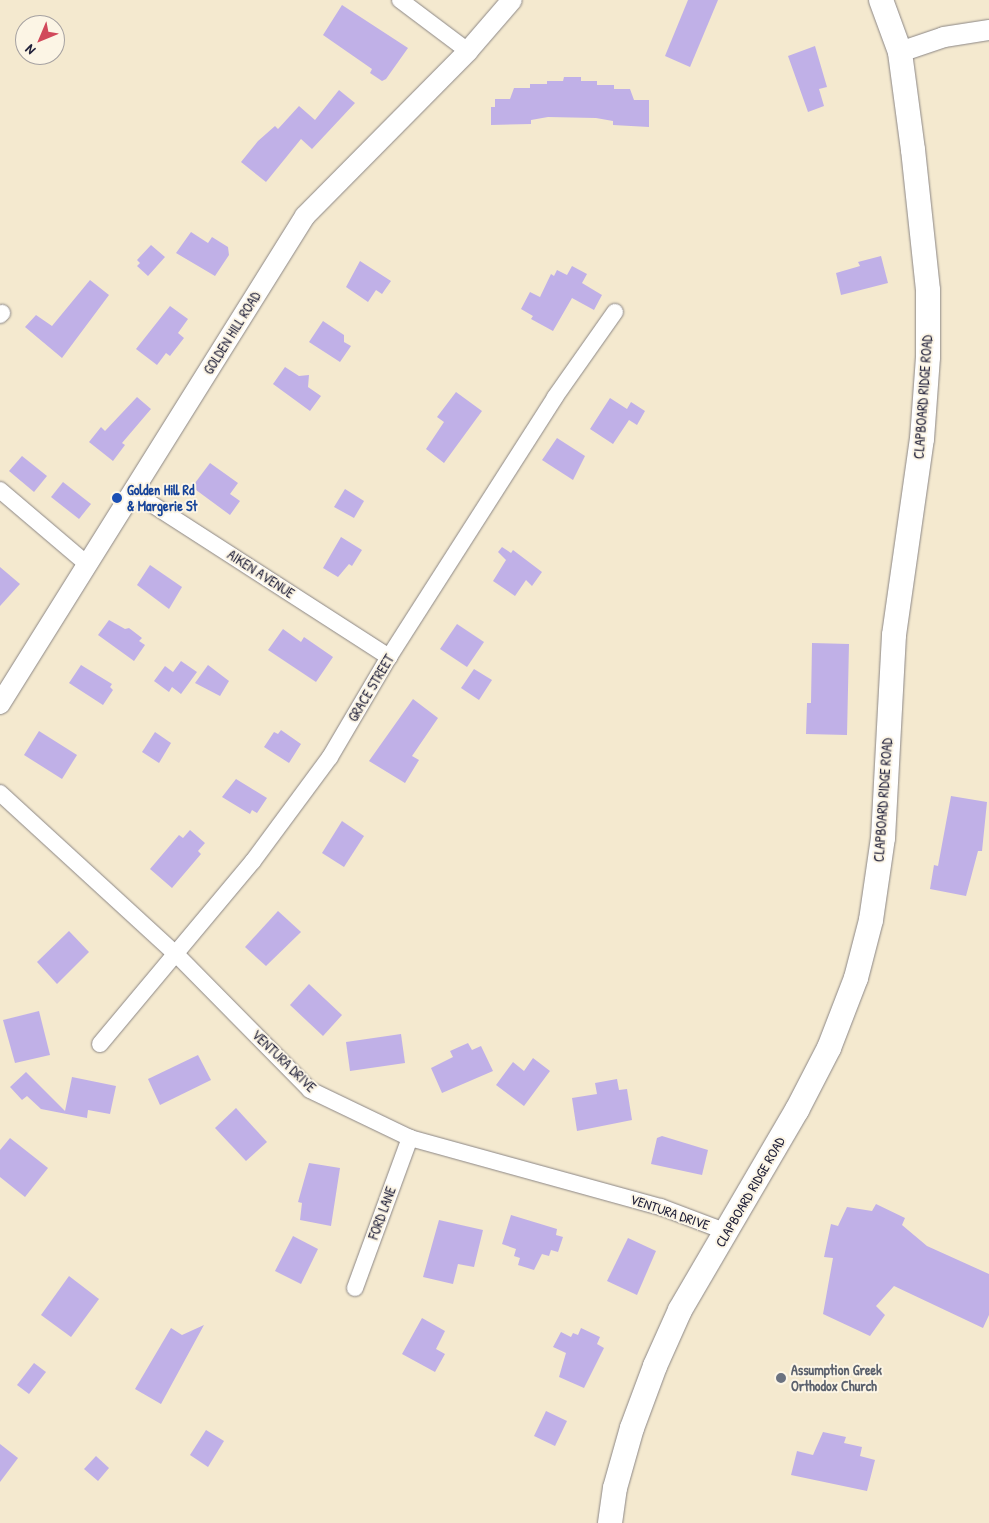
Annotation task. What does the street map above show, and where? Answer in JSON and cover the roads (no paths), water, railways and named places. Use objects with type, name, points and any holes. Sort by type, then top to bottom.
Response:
[{"type":"main road","name":"CLAPBOARD RIDGE ROAD","points":[[610,1523],[615,1488],[629,1437],[654,1366],[680,1310],[727,1232],[829,1048],[856,978],[871,920],[883,838],[894,635],[922,439],[928,357],[927,280],[900,52],[882,0]]},
{"type":"street","points":[[400,0],[468,51]]},
{"type":"street","name":"GOLDEN HILL ROAD","points":[[0,704],[305,216],[468,51],[512,0]]},
{"type":"street","points":[[900,52],[944,37],[989,30]]},
{"type":"street","name":"GRACE STREET","points":[[100,1044],[176,954],[294,806],[330,756],[389,657],[555,397],[615,312]]},
{"type":"street","points":[[0,490],[88,565]]},
{"type":"street","name":"AIKEN AVENUE","points":[[133,492],[389,657]]},
{"type":"street","name":"VENTURA DRIVE","points":[[0,793],[176,954],[310,1090],[410,1138],[661,1207],[727,1232]]},
{"type":"street","name":"FORD LANE","points":[[355,1288],[410,1138]]},
{"type":"place","name":"Golden Hill Rd & Margerie St","points":[[117,498]]},
{"type":"place","name":"Assumption Greek Orthodox Church","points":[[781,1378]]}]
